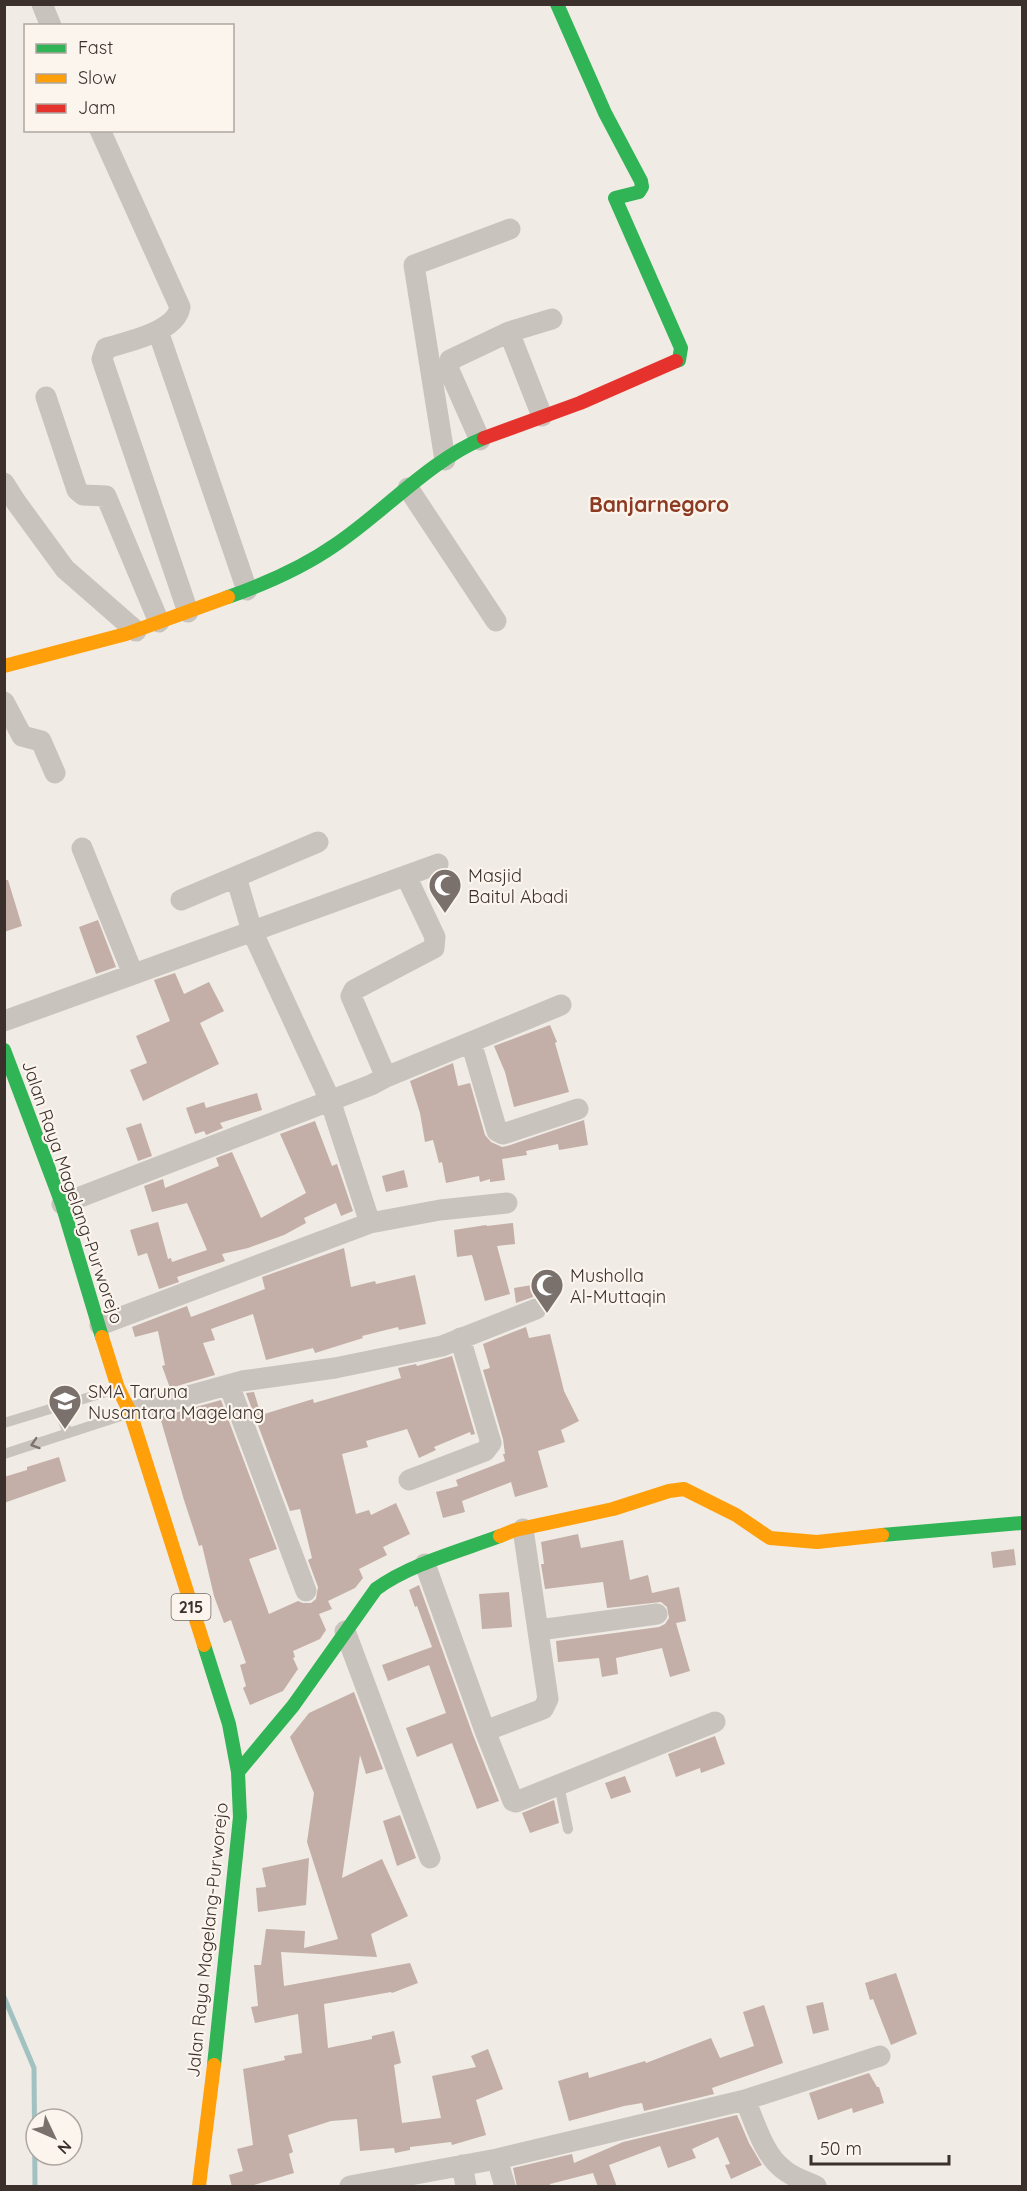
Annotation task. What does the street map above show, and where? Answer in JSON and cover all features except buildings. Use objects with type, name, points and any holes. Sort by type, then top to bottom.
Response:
[{"type":"street","points":[[42,4],[50,24]]},
{"type":"street","points":[[4,666],[136,631],[270,582],[334,546],[445,460],[480,440],[580,404],[675,363],[681,354],[681,348],[615,198],[639,192],[642,188],[641,181],[605,113],[557,4]]},
{"type":"street","points":[[101,132],[180,307],[176,318],[158,331],[106,348],[102,359],[188,612]]},
{"type":"street","points":[[445,460],[414,265],[510,229]]},
{"type":"street","points":[[480,440],[449,370],[450,360],[509,332],[552,319]]},
{"type":"street","points":[[158,331],[247,590]]},
{"type":"street","points":[[509,332],[542,416]]},
{"type":"street","points":[[46,397],[77,490],[83,495],[106,496],[159,622]]},
{"type":"street","points":[[4,483],[65,569],[136,631]]},
{"type":"street","points":[[408,488],[496,621]]},
{"type":"street","points":[[4,702],[22,736],[41,741],[55,773]]},
{"type":"street","points":[[181,900],[318,842]]},
{"type":"street","points":[[82,848],[133,974]]},
{"type":"street","points":[[4,1021],[438,864]]},
{"type":"street","points":[[386,1077],[351,996],[354,990],[434,948],[435,937],[406,876]]},
{"type":"street","points":[[236,877],[252,931],[330,1100],[369,1223]]},
{"type":"street","points":[[62,1204],[371,1086],[386,1077],[561,1005]]},
{"type":"street","points":[[471,1042],[497,1131],[502,1134],[578,1109]]},
{"type":"street","name":"Jalan Raya Magelang-Purworejo","points":[[4,1050],[62,1204],[118,1388],[130,1413],[229,1724],[238,1772],[240,1817],[234,1882],[198,2187]]},
{"type":"street","points":[[100,1325],[369,1223],[440,1210],[507,1203]]},
{"type":"street","points":[[130,1413],[242,1381],[335,1368],[442,1346],[536,1309]]},
{"type":"street","points":[[409,1480],[485,1451],[491,1443],[460,1338]]},
{"type":"street","points":[[229,1385],[306,1591]]},
{"type":"street","points":[[238,1772],[293,1706],[376,1589],[388,1580],[425,1564],[523,1529],[613,1509],[669,1491],[684,1489],[736,1515],[770,1538],[779,1540],[817,1542],[1023,1523]]},
{"type":"street","points":[[484,1731],[543,1709],[548,1699],[523,1529]]},
{"type":"street","points":[[425,1564],[484,1731],[513,1801],[516,1802],[715,1722]]},
{"type":"street","points":[[539,1630],[657,1614]]},
{"type":"street","points":[[345,1631],[430,1858]]},
{"type":"street","points":[[350,2187],[497,2159],[745,2100],[880,2056]]},
{"type":"street","points":[[745,2100],[769,2155],[776,2164],[816,2187]]},
{"type":"street","points":[[497,2159],[505,2187]]},
{"type":"street","points":[[462,2165],[466,2187]]},
{"type":"lane","points":[[4,1423],[118,1388]]},
{"type":"lane","points":[[57,1406],[68,1433]]},
{"type":"lane","points":[[4,1454],[130,1413]]},
{"type":"lane","points":[[559,1785],[568,1829]]},
{"type":"waterway","points":[[4,1997],[34,2068],[35,2186]]},
{"type":"traffic: fast","points":[[557,4],[605,113],[641,181],[642,187],[639,192],[615,198],[681,348],[679,360],[676,361]]},
{"type":"traffic: fast","points":[[228,597],[256,587],[310,561],[353,532],[426,473],[484,438]]},
{"type":"traffic: fast","points":[[4,1050],[62,1204],[102,1337]]},
{"type":"traffic: fast","points":[[882,1535],[1022,1523]]},
{"type":"traffic: fast","points":[[238,1772],[293,1706],[376,1589],[420,1565],[500,1536]]},
{"type":"traffic: fast","points":[[204,1645],[229,1724],[238,1772],[240,1817],[214,2065]]},
{"type":"traffic: slow","points":[[4,666],[126,634],[228,597]]},
{"type":"traffic: slow","points":[[102,1337],[118,1388],[130,1412],[204,1645]]},
{"type":"traffic: slow","points":[[500,1536],[515,1530],[613,1509],[669,1491],[684,1489],[736,1515],[770,1538],[817,1542],[882,1535]]},
{"type":"traffic: slow","points":[[199,2186],[214,2065]]},
{"type":"traffic: jam","points":[[484,438],[580,403],[676,361]]},
{"type":"place","name":"Masjid Baitul Abadi","points":[[445,914]]},
{"type":"place","name":"Musholla Al-Muttaqin","points":[[547,1314]]},
{"type":"place","name":"SMA Taruna Nusantara Magelang","points":[[65,1430]]},
{"type":"district","name":"Banjarnegoro","points":[[659,504]]}]
